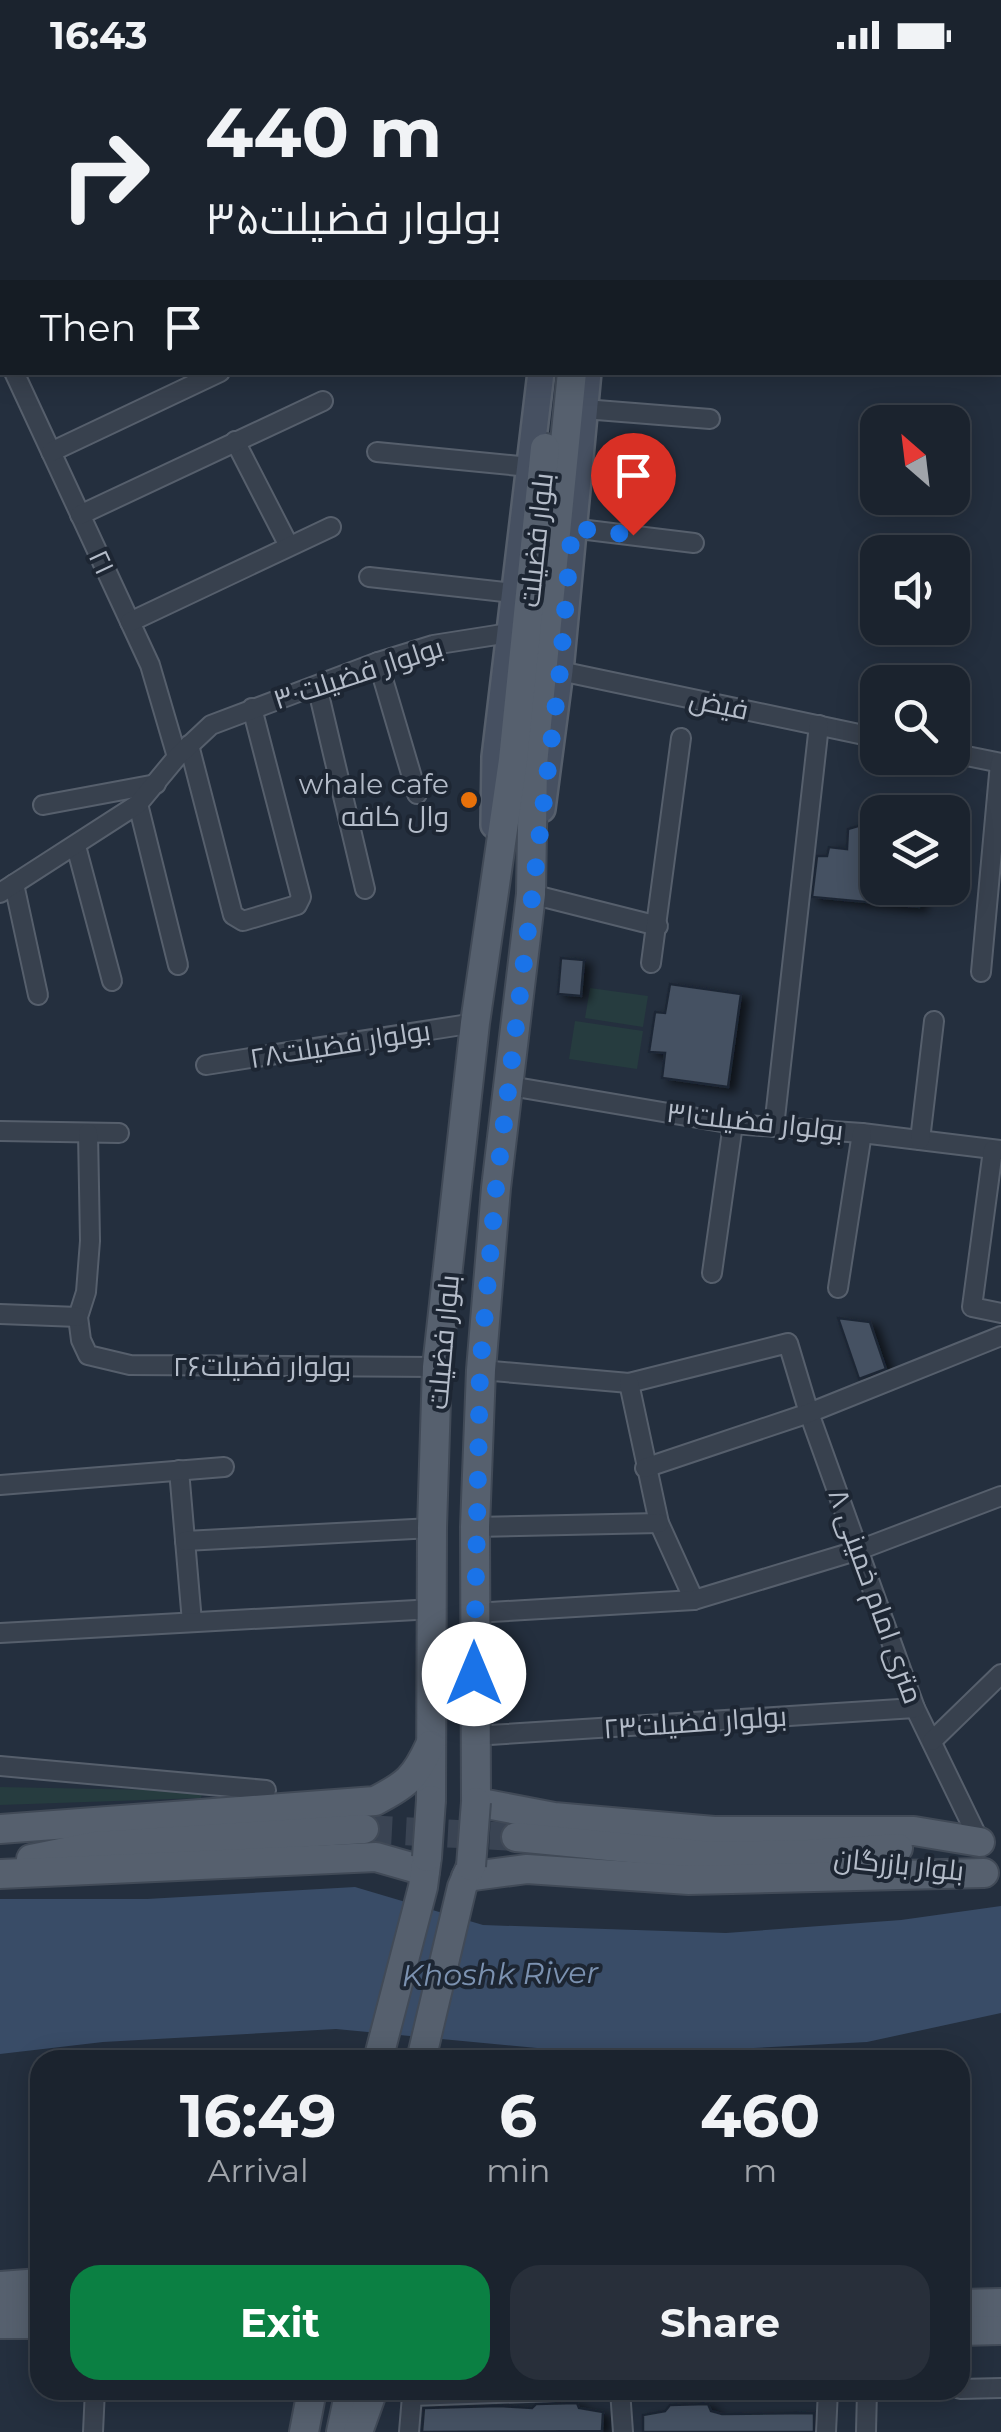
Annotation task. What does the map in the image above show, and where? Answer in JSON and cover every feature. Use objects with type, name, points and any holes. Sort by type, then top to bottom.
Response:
[{"type":"main road","name":"بلوار فضیلت","points":[[493,885],[495,757],[542,375]]},
{"type":"main road","name":"بلوار فضیلت","points":[[531,894],[523,762],[553,375]]},
{"type":"main road","name":"بلوار فضیلت","points":[[380,2050],[425,1872],[432,1800],[432,1528],[437,1367],[474,1023],[493,885],[523,762],[572,375]]},
{"type":"main road","name":"بلوار فضیلت","points":[[423,2050],[466,1877],[476,1802],[474,1612],[480,1370],[496,1188],[560,671],[588,375]]},
{"type":"main road","points":[[459,1183],[496,1188]]},
{"type":"main road","points":[[0,1828],[375,1801],[416,1774],[433,1740]]},
{"type":"main road","points":[[476,1802],[554,1818],[714,1831],[914,1831],[991,1841]]},
{"type":"main road","points":[[0,1865],[95,1846],[364,1829]]},
{"type":"main road","points":[[516,1837],[711,1856],[809,1854]]},
{"type":"main road","points":[[0,1839],[95,1846]]},
{"type":"main road","name":"بلوار بازرگان","points":[[809,1854],[991,1841]]},
{"type":"main road","name":"بلوار بازرگان","points":[[809,1854],[992,1872]]},
{"type":"main road","points":[[0,1874],[376,1857],[425,1872]]},
{"type":"main road","points":[[466,1877],[527,1869],[690,1880],[992,1872]]},
{"type":"main road","points":[[0,2286],[30,2284]]},
{"type":"main road","points":[[0,2303],[30,2303]]},
{"type":"main road","points":[[970,2304],[1001,2303]]},
{"type":"main road","points":[[0,2324],[30,2324]]},
{"type":"main road","points":[[970,2331],[1001,2330]]},
{"type":"main road","points":[[304,2432],[310,2400]]},
{"type":"main road","points":[[340,2432],[348,2400]]},
{"type":"main road","points":[[358,2432],[369,2400]]},
{"type":"street","name":"۲۱","points":[[15,375],[150,665],[183,751],[237,920],[297,904],[301,898],[252,708]]},
{"type":"street","points":[[51,452],[214,375]]},
{"type":"street","points":[[80,516],[323,400]]},
{"type":"street","points":[[584,409],[710,420]]},
{"type":"street","points":[[236,442],[289,546]]},
{"type":"street","points":[[377,452],[530,467]]},
{"type":"street","points":[[130,622],[331,528]]},
{"type":"street","points":[[572,528],[694,543]]},
{"type":"street","points":[[369,576],[513,594]]},
{"type":"street","name":"بولوار فضیلت۳۰","points":[[7,889],[138,804],[211,725],[378,662],[434,646],[509,633]]},
{"type":"street","points":[[378,662],[417,794]]},
{"type":"street","name":"فیض","points":[[560,671],[860,734]]},
{"type":"street","points":[[317,686],[366,889]]},
{"type":"street","points":[[774,1126],[819,726]]},
{"type":"street","points":[[650,964],[681,738]]},
{"type":"street","points":[[970,757],[1000,763],[981,972]]},
{"type":"street","points":[[43,805],[156,784]]},
{"type":"street","points":[[138,804],[178,964]]},
{"type":"street","points":[[76,846],[112,981]]},
{"type":"street","points":[[7,889],[38,995]]},
{"type":"street","points":[[531,894],[658,926]]},
{"type":"street","points":[[920,1140],[934,1021]]},
{"type":"street","name":"بولوار فضیلت۲۸","points":[[206,1065],[474,1023]]},
{"type":"street","name":"بولوار فضیلت۳۱","points":[[510,1086],[733,1124],[862,1132],[997,1150]]},
{"type":"street","points":[[712,1273],[733,1124]]},
{"type":"street","points":[[0,1131],[119,1133]]},
{"type":"street","points":[[838,1288],[862,1132]]},
{"type":"street","points":[[0,1314],[78,1317],[86,1292],[90,1241],[88,1133]]},
{"type":"street","points":[[997,1150],[972,1307],[1001,1312]]},
{"type":"street","name":"بولوار فضیلت۲۶","points":[[78,1317],[88,1356],[130,1365],[437,1367]]},
{"type":"street","points":[[645,1468],[809,1414],[1001,1336]]},
{"type":"street","name":"۸ متری امام خمینی","points":[[629,1383],[788,1344],[809,1414],[915,1708],[991,1841]]},
{"type":"street","points":[[480,1370],[629,1383],[659,1523],[694,1600]]},
{"type":"street","points":[[0,1485],[224,1467]]},
{"type":"street","points":[[179,1470],[192,1622]]},
{"type":"street","points":[[474,1612],[694,1600],[859,1550],[1001,1496]]},
{"type":"street","points":[[475,1526],[659,1523]]},
{"type":"street","points":[[186,1541],[432,1528]]},
{"type":"street","points":[[0,1633],[434,1609]]},
{"type":"street","points":[[932,1741],[1001,1674]]},
{"type":"street","name":"بولوار فضیلت۲۳","points":[[474,1736],[915,1708]]},
{"type":"street","points":[[0,1766],[266,1790]]},
{"type":"street","points":[[970,2388],[1001,2388]]},
{"type":"street","points":[[93,2432],[95,2400]]},
{"type":"street","points":[[410,2432],[412,2400]]},
{"type":"street","points":[[621,2400],[623,2432]]},
{"type":"street","points":[[826,2432],[828,2400]]},
{"type":"street","points":[[866,2400],[866,2432]]},
{"type":"green space","points":[[590,988],[648,996],[643,1027],[585,1018]]},
{"type":"green space","points":[[575,1021],[643,1031],[637,1069],[569,1059]]},
{"type":"green space","points":[[0,1787],[203,1791],[201,1798],[0,1805]]},
{"type":"water","name":"Khoshk River","points":[[355,1887],[483,1925],[726,1933],[901,1920],[1001,1906],[1001,2013],[867,2042],[733,2049],[537,2048],[336,2029],[103,2042],[0,2054],[0,1899],[147,1899]]},
{"type":"building","points":[[860,826],[860,901],[812,897],[817,856],[827,856],[829,847],[847,849],[848,829]]},
{"type":"building","points":[[561,958],[584,960],[581,996],[558,994]]},
{"type":"building","points":[[670,984],[741,994],[728,1087],[662,1078],[665,1053],[649,1052],[655,1012],[665,1013]]},
{"type":"building","points":[[838,1318],[870,1322],[886,1369],[859,1379]]},
{"type":"building","points":[[577,2403],[579,2408],[603,2412],[602,2431],[422,2432],[424,2408],[532,2408],[536,2404]]},
{"type":"building","points":[[708,2404],[711,2411],[722,2414],[814,2413],[814,2432],[643,2432],[643,2415],[665,2411],[670,2405]]},
{"type":"tunnel","points":[[364,1829],[516,1837]]},
{"type":"place","name":"whale cafe وال کافه","points":[[469,800]]},
{"type":"route","points":[[474,1674],[480,1370],[496,1188],[560,671],[572,528],[633,535]]}]
